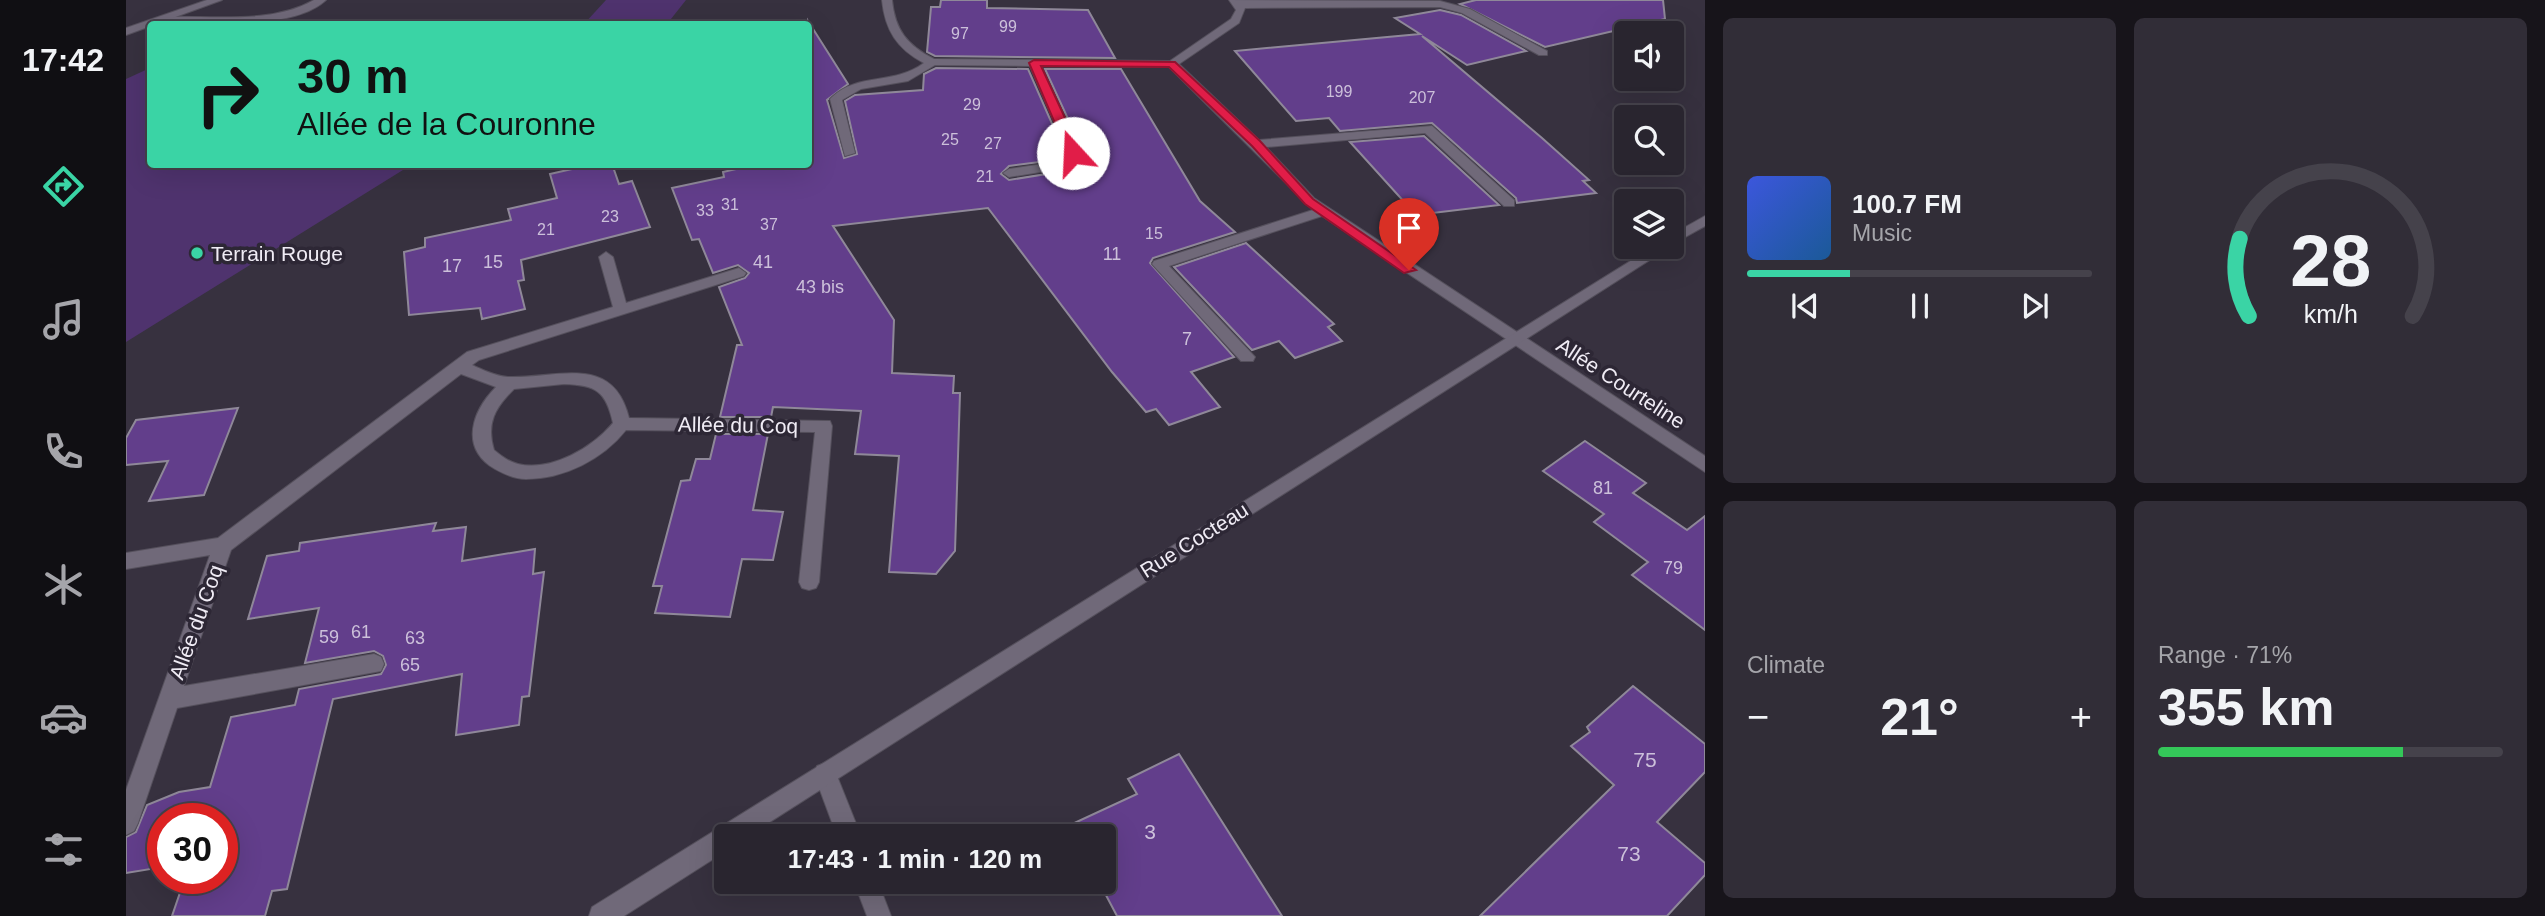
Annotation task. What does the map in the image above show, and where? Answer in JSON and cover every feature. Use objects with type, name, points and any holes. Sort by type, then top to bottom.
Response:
[{"type":"street","points":[[158,21],[217,0]]},
{"type":"street","points":[[161,20],[281,17],[306,11],[321,0]]},
{"type":"street","points":[[887,0],[893,32],[908,48],[932,62],[1172,64],[1235,21],[1241,10],[1236,2]]},
{"type":"street","points":[[1236,2],[1440,4],[1466,11],[1543,53]]},
{"type":"street","points":[[126,32],[147,25]]},
{"type":"street","points":[[849,153],[836,99],[840,94],[857,87],[908,78],[932,62]]},
{"type":"street","points":[[1009,173],[1060,164],[1073,153],[1034,63]]},
{"type":"street","name":"Allée Courteline","points":[[1172,64],[1256,144],[1321,212],[1705,465]]},
{"type":"street","points":[[1256,144],[1428,129],[1509,203]]},
{"type":"street","points":[[1247,357],[1159,264],[1321,212]]},
{"type":"street","points":[[1684,233],[1705,220]]},
{"type":"street","points":[[606,257],[621,310]]},
{"type":"street","name":"Rue Cocteau","points":[[601,916],[1642,259]]},
{"type":"street","name":"Allée du Coq","points":[[126,561],[223,545],[473,356],[739,273]]},
{"type":"street","points":[[459,367],[509,384],[561,377],[588,379],[612,396],[620,409],[622,424],[614,436],[575,460],[524,472],[503,465],[486,454],[481,423],[487,405],[509,384]]},
{"type":"street","name":"Allée du Coq","points":[[622,424],[824,426],[809,582]]},
{"type":"street","name":"Allée du Coq","points":[[126,823],[223,545]]},
{"type":"street","name":"Allée du Coq","points":[[169,699],[374,664]]},
{"type":"street","points":[[825,774],[844,824]]},
{"type":"street","points":[[871,894],[879,916]]},
{"type":"shaded area","points":[[606,0],[686,0],[669,21],[587,21]]},
{"type":"shaded area","name":"Terrain Rouge","points":[[147,69],[147,168],[406,168],[126,342],[126,79]]},
{"type":"building","points":[[941,0],[987,0],[987,8],[1088,10],[1115,58],[935,56],[927,52],[931,7],[940,7]]},
{"type":"building","points":[[1476,0],[1663,0],[1665,19],[1614,21],[1614,31],[1545,47],[1460,4]]},
{"type":"building","points":[[1440,10],[1461,15],[1526,51],[1467,65],[1422,36],[1589,180],[1583,181],[1596,193],[1517,203],[1516,198],[1432,123],[1340,131],[1329,118],[1296,121],[1235,51],[1420,34],[1395,18]]},
{"type":"building","points":[[812,27],[848,84],[827,100],[844,158],[857,154],[845,101],[855,95],[923,90],[924,74],[936,68],[1028,69],[1064,151],[1055,160],[1009,166],[1001,174],[1009,180],[1065,171],[1081,155],[1081,147],[1045,69],[1121,69],[1200,201],[1235,232],[1153,258],[1150,263],[1234,357],[1191,372],[1220,407],[1169,425],[1156,409],[1146,412],[1112,372],[988,208],[833,226],[894,320],[892,373],[954,376],[953,393],[960,393],[955,551],[936,574],[889,572],[899,456],[855,454],[861,411],[773,407],[771,417],[720,417],[737,345],[742,345],[719,287],[745,278],[749,273],[738,265],[713,273],[699,239],[692,240],[672,188],[724,177],[723,172],[740,168],[812,168]]},
{"type":"building","points":[[1424,136],[1499,205],[1416,215],[1350,142]]},
{"type":"building","points":[[576,168],[613,168],[619,184],[632,181],[650,227],[521,260],[524,280],[518,281],[525,309],[482,319],[480,308],[409,315],[404,252],[425,247],[425,238],[511,220],[508,209],[557,198],[550,174]]},
{"type":"building","points":[[1246,243],[1334,324],[1328,327],[1342,341],[1295,358],[1279,341],[1252,350],[1174,267]]},
{"type":"building","points":[[238,408],[204,495],[149,501],[168,461],[126,465],[126,438],[136,420]]},
{"type":"building","points":[[716,434],[768,434],[753,510],[783,512],[773,560],[742,559],[730,617],[655,613],[662,586],[653,586],[681,481],[690,480],[696,459],[710,459]]},
{"type":"building","points":[[1585,441],[1646,483],[1633,493],[1687,530],[1705,516],[1705,630],[1632,575],[1648,562],[1594,522],[1604,514],[1543,471]]},
{"type":"building","points":[[436,523],[433,531],[466,527],[462,561],[535,549],[533,574],[544,572],[529,696],[522,697],[519,725],[456,735],[462,674],[333,699],[287,889],[272,891],[265,916],[172,916],[180,894],[238,894],[238,803],[152,803],[179,792],[210,787],[231,717],[295,705],[299,689],[381,674],[386,665],[383,656],[374,651],[305,663],[319,608],[248,619],[267,556],[299,551],[300,543]]},
{"type":"building","points":[[1633,686],[1705,744],[1705,772],[1657,822],[1705,863],[1705,875],[1667,916],[1480,916],[1614,785],[1571,746],[1590,732],[1587,727]]},
{"type":"building","points":[[1179,754],[1282,916],[1117,916],[1105,894],[1116,894],[1116,824],[1072,824],[1137,794],[1128,779]]},
{"type":"building","points":[[147,805],[147,870],[126,873],[126,837],[136,832]]},
{"type":"place","name":"Terrain Rouge","points":[[197,253]]},
{"type":"route","points":[[1073,153],[1034,63],[1172,64],[1256,144],[1321,212],[1409,270]]}]
